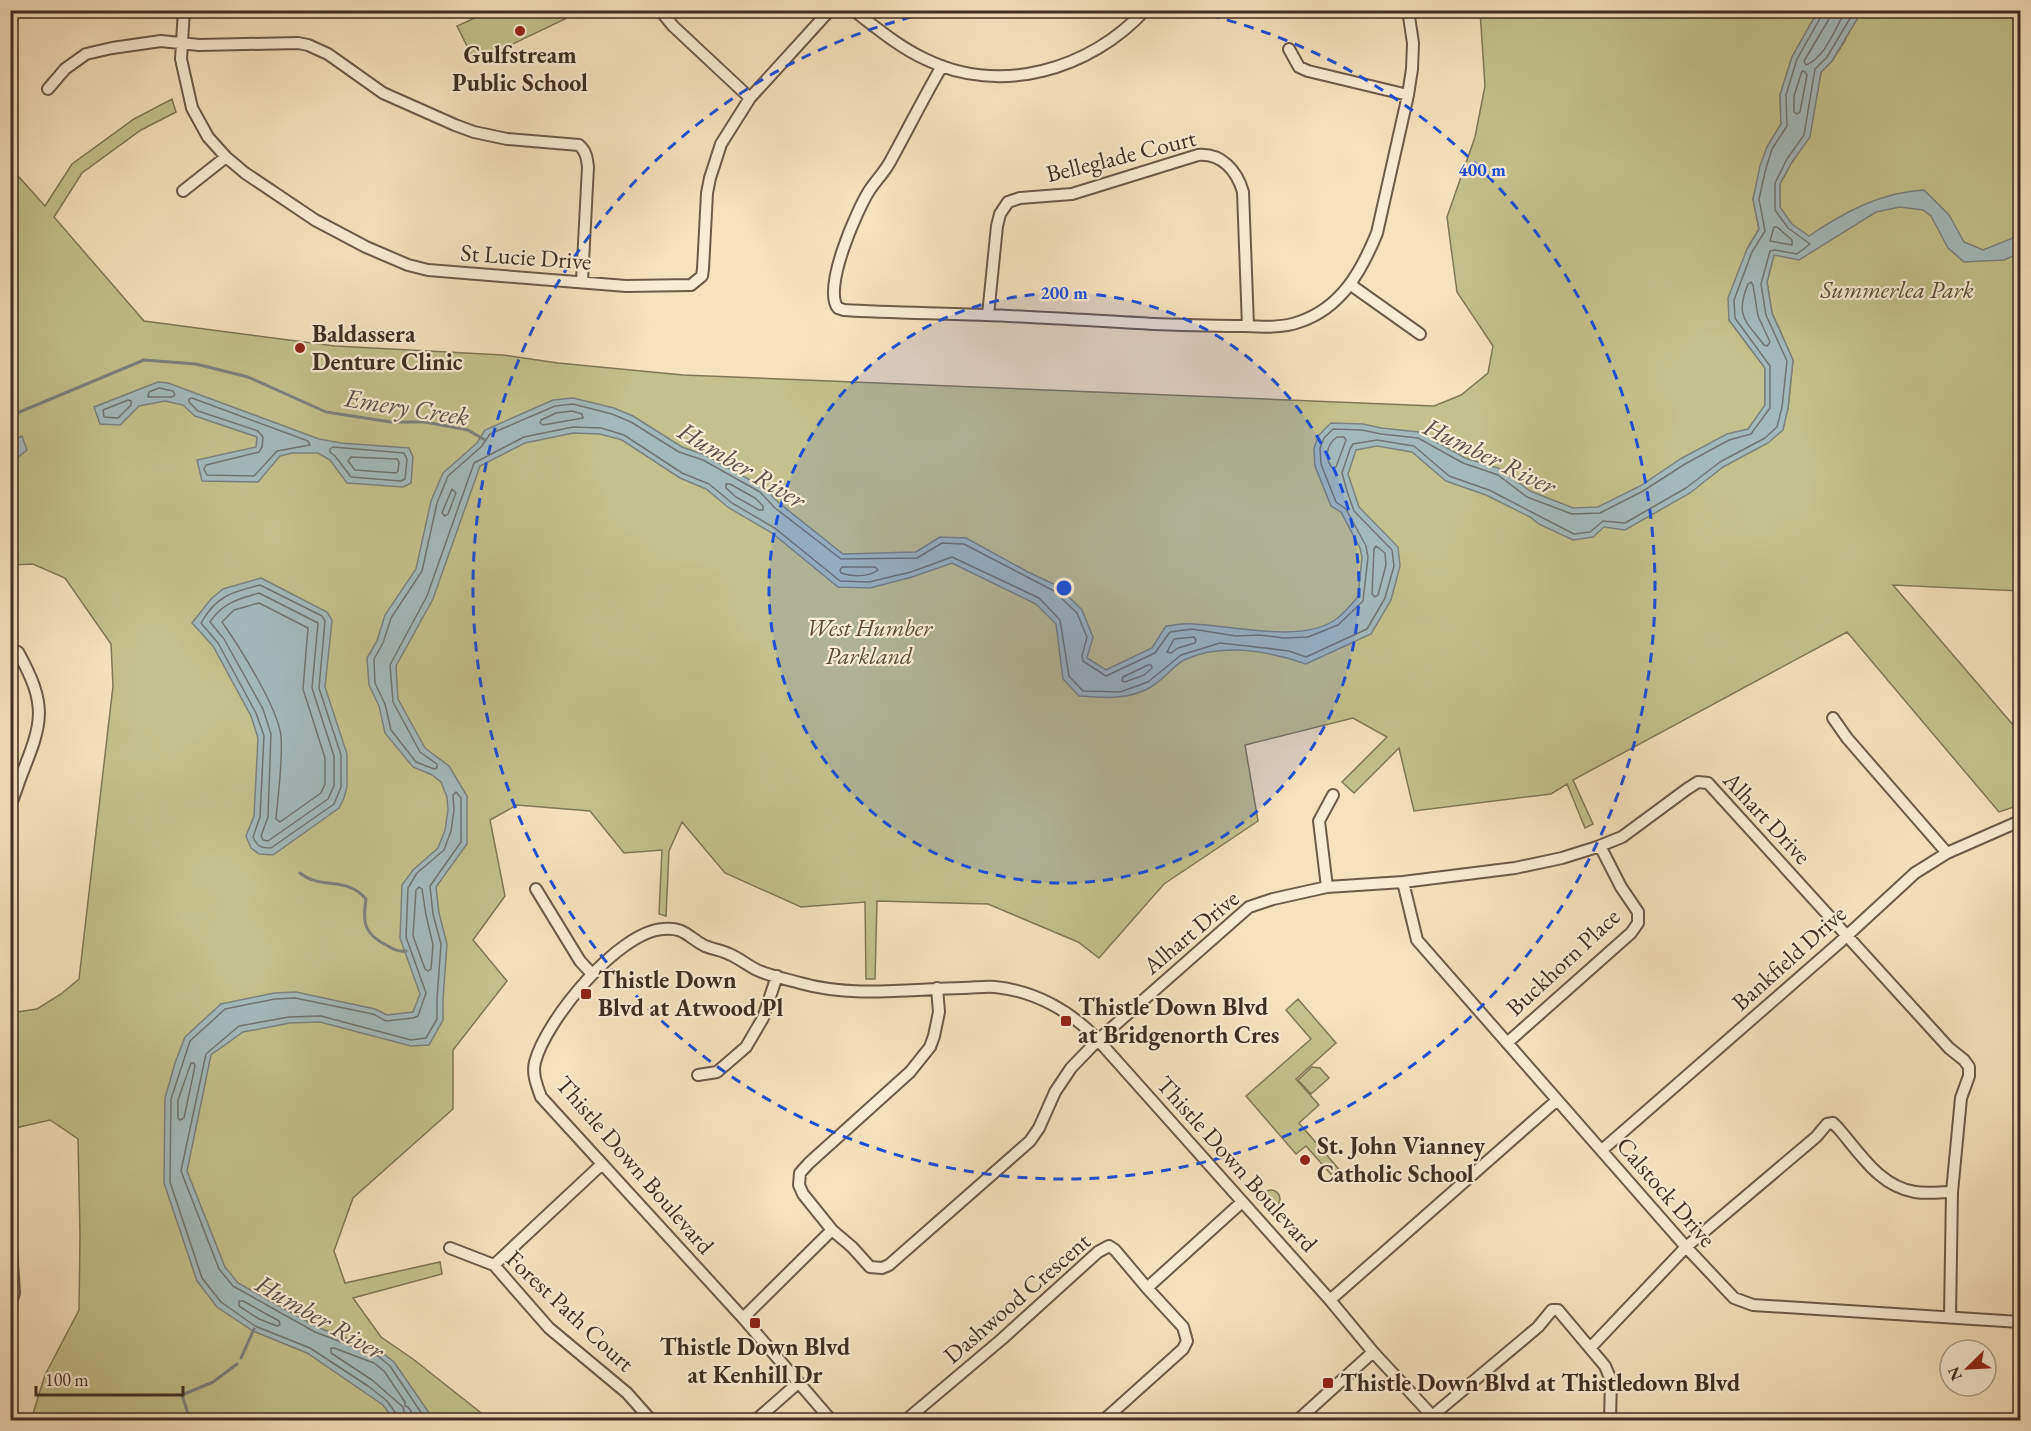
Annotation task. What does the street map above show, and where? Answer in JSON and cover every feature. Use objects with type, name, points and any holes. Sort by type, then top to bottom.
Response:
[{"type":"street","name":"St Lucie Drive","points":[[184,10],[182,68],[192,108],[208,137],[245,173],[315,220],[408,266],[452,273],[626,286],[691,285],[702,276],[705,257],[706,205],[710,178],[721,144],[750,98],[830,10]]},
{"type":"street","points":[[660,10],[673,26],[750,98]]},
{"type":"street","points":[[853,10],[904,49],[942,66],[974,75],[988,76],[1036,73],[1077,61],[1096,51],[1130,26],[1145,10]]},
{"type":"street","points":[[942,66],[886,170],[869,191],[853,223],[838,267],[833,302],[837,308],[1280,326],[1299,322],[1327,308],[1341,297],[1365,262],[1377,233],[1408,95],[1413,43],[1408,10]]},
{"type":"street","points":[[48,89],[65,69],[86,54],[112,48],[161,41],[183,44],[298,43],[308,45],[328,54],[383,93],[455,125],[474,132],[507,139],[579,145],[584,149],[588,167],[582,281]]},
{"type":"street","points":[[1289,49],[1295,63],[1304,70],[1408,95]]},
{"type":"street","name":"Belleglade Court","points":[[988,315],[997,226],[1000,214],[1008,202],[1020,198],[1072,194],[1207,154],[1216,157],[1234,172],[1243,192],[1248,326]]},
{"type":"street","points":[[183,191],[226,157]]},
{"type":"street","points":[[1351,285],[1420,334]]},
{"type":"street","points":[[10,650],[18,652],[32,680],[39,714],[33,747],[10,806]]},
{"type":"street","points":[[1833,718],[1847,738],[1947,853]]},
{"type":"street","name":"Alhart Drive","points":[[832,1230],[870,1267],[882,1268],[889,1265],[1030,1141],[1039,1128],[1062,1080],[1098,1040],[1249,907],[1273,899],[1328,887],[1403,882],[1515,868],[1562,858],[1600,846],[1631,832],[1698,782],[1708,783],[1949,1048],[1964,1059],[1968,1067],[1969,1076],[1961,1098],[1952,1192],[1950,1317]]},
{"type":"street","points":[[1328,887],[1319,821],[1333,795]]},
{"type":"street","name":"Bankfield Drive","points":[[1602,1150],[1847,936],[1915,873],[1947,853],[2020,820]]},
{"type":"street","name":"Buckhorn Place","points":[[1507,1043],[1631,933],[1638,923],[1638,912],[1621,887],[1600,846]]},
{"type":"street","name":"Calstock Drive","points":[[1403,882],[1417,940],[1556,1101],[1734,1298],[1753,1305],[2020,1322]]},
{"type":"street","points":[[536,889],[580,962],[592,974]]},
{"type":"street","name":"Thistle Down Boulevard","points":[[831,1420],[743,1318],[541,1097],[535,1077],[535,1062],[549,1029],[581,985],[632,939],[642,933],[674,928],[685,932],[703,945],[730,954],[757,970],[803,984],[852,992],[996,987],[1063,1009],[1098,1040],[1434,1418]]},
{"type":"street","points":[[698,1075],[717,1072],[746,1047],[763,1018],[777,976]]},
{"type":"street","points":[[743,1318],[832,1230],[803,1194],[799,1185],[800,1173],[808,1163],[910,1072],[930,1047],[939,1012],[937,988]]},
{"type":"street","points":[[1330,1300],[1556,1101]]},
{"type":"street","points":[[1591,1347],[1686,1247],[1801,1151],[1829,1123],[1838,1128],[1866,1163],[1905,1190],[1917,1193],[1952,1192]]},
{"type":"street","points":[[494,1264],[602,1164]]},
{"type":"street","points":[[1147,1288],[1242,1202]]},
{"type":"street","points":[[10,1233],[14,1293],[10,1306]]},
{"type":"street","name":"Dashwood Crescent","points":[[906,1420],[1002,1339],[1098,1252],[1109,1246],[1183,1327],[1187,1341],[1183,1349],[1104,1420]]},
{"type":"street","name":"Forest Path Court","points":[[450,1248],[494,1264],[549,1328],[627,1393],[651,1420]]},
{"type":"street","points":[[1434,1418],[1538,1327],[1551,1310],[1558,1310],[1605,1366],[1611,1380],[1610,1420]]},
{"type":"street","points":[[1298,1420],[1374,1352]]},
{"type":"street","points":[[756,1420],[798,1383]]},
{"type":"green space","points":[[490,11],[561,11],[565,19],[475,62],[457,26]]},
{"type":"green space","name":"West Humber Parkland","points":[[1480,11],[1818,11],[1792,57],[1780,95],[1781,124],[1767,147],[1753,199],[1759,229],[1747,249],[1729,320],[1765,368],[1765,405],[1785,418],[1793,360],[1772,313],[1767,282],[1774,255],[1780,207],[1780,184],[1809,137],[1821,72],[1832,61],[1845,41],[1856,11],[2020,11],[2020,591],[1893,585],[2020,733],[2020,805],[1999,812],[1847,632],[1573,780],[1593,824],[1585,828],[1567,784],[1551,794],[1414,811],[1399,748],[1354,793],[1342,782],[1387,737],[1353,718],[1245,745],[1258,821],[1164,884],[1099,958],[1078,942],[988,904],[877,901],[875,979],[866,979],[865,902],[801,907],[725,873],[682,822],[669,851],[666,916],[659,914],[662,850],[624,853],[590,811],[517,805],[490,820],[505,896],[473,940],[507,981],[453,1050],[453,1109],[353,1198],[334,1251],[345,1283],[440,1262],[442,1274],[353,1298],[381,1337],[413,1359],[490,1420],[31,1420],[45,1375],[79,1310],[78,1139],[50,1120],[11,1129],[11,1013],[37,1009],[79,979],[113,686],[111,644],[65,578],[33,564],[11,565],[10,167],[45,206],[72,164],[134,119],[172,99],[176,112],[141,130],[82,173],[54,217],[144,321],[335,346],[503,355],[558,363],[683,375],[1434,406],[1461,395],[1488,373],[1493,346],[1457,292],[1447,217],[1475,137],[1485,86]]},
{"type":"green space","points":[[1298,999],[1336,1043],[1296,1079],[1319,1105],[1299,1123],[1343,1174],[1336,1180],[1306,1146],[1296,1154],[1246,1096],[1311,1039],[1286,1010]]},
{"type":"green space","points":[[1312,1067],[1320,1068],[1329,1078],[1311,1094],[1298,1080]]},
{"type":"green space","points":[[1271,1190],[1277,1193],[1280,1199],[1277,1205],[1271,1208],[1265,1205],[1262,1199],[1265,1193]]},
{"type":"water","points":[[1818,11],[1862,11],[1832,61],[1821,72],[1810,137],[1780,184],[1780,207],[1792,224],[1809,236],[1850,211],[1878,199],[1924,190],[1949,215],[1964,242],[1983,250],[2020,235],[2020,253],[2004,260],[1964,262],[1948,248],[1931,216],[1923,210],[1900,207],[1876,212],[1799,260],[1774,255],[1767,282],[1772,313],[1793,360],[1788,408],[1783,430],[1768,443],[1723,467],[1690,493],[1625,530],[1604,527],[1593,537],[1573,540],[1486,495],[1446,481],[1412,452],[1377,446],[1356,450],[1348,474],[1359,507],[1398,547],[1400,566],[1391,600],[1371,634],[1306,664],[1261,652],[1213,651],[1184,660],[1143,691],[1125,696],[1079,696],[1063,679],[1056,624],[1036,604],[952,563],[870,588],[838,587],[772,533],[729,508],[706,489],[680,478],[622,440],[600,434],[573,433],[525,443],[480,466],[433,599],[396,666],[398,699],[425,748],[449,766],[467,796],[467,844],[436,887],[439,913],[447,944],[443,1020],[429,1045],[411,1046],[320,1022],[290,1023],[243,1032],[211,1055],[187,1171],[225,1267],[238,1283],[317,1327],[380,1351],[394,1362],[434,1420],[394,1420],[383,1405],[307,1353],[253,1331],[217,1307],[197,1281],[164,1183],[165,1098],[175,1063],[185,1037],[221,1004],[274,993],[296,992],[375,1009],[387,1015],[413,1012],[420,994],[400,938],[402,885],[413,870],[438,848],[445,830],[447,797],[441,782],[432,775],[413,767],[385,733],[379,706],[369,685],[367,658],[377,641],[385,615],[416,569],[431,501],[443,473],[477,443],[485,430],[553,400],[573,398],[614,408],[633,416],[682,447],[705,455],[763,487],[779,503],[843,554],[916,552],[940,537],[966,538],[1058,586],[1082,610],[1093,637],[1087,658],[1106,670],[1152,648],[1166,626],[1191,624],[1286,632],[1321,627],[1338,618],[1358,597],[1362,557],[1360,548],[1341,512],[1331,506],[1315,466],[1314,448],[1319,435],[1331,423],[1363,424],[1419,432],[1465,458],[1501,469],[1530,491],[1573,508],[1598,507],[1640,486],[1682,458],[1727,434],[1748,429],[1765,405],[1765,368],[1729,320],[1728,298],[1747,249],[1759,229],[1753,199],[1760,166],[1767,147],[1781,124],[1780,95],[1792,57]]},
{"type":"water","points":[[158,382],[168,383],[319,439],[409,448],[413,457],[411,483],[403,487],[347,483],[330,460],[318,453],[292,453],[280,456],[258,482],[202,481],[197,460],[256,447],[257,437],[195,416],[183,405],[165,401],[139,406],[120,425],[100,424],[94,407]]},
{"type":"water","points":[[22,436],[27,450],[11,463],[11,441]]},
{"type":"water","points":[[261,578],[327,612],[332,620],[325,687],[347,754],[347,787],[339,808],[273,855],[259,854],[251,848],[246,836],[254,816],[258,738],[251,716],[213,646],[192,623],[211,599],[223,589]]},
{"type":"waterway","name":"Emery Creek","points":[[10,416],[144,360],[196,364],[248,377],[326,412],[391,422],[425,422],[468,430],[485,440]]},
{"type":"waterway","points":[[300,873],[316,881],[342,885],[359,892],[366,899],[365,922],[370,933],[392,949],[406,951]]},
{"type":"waterway","points":[[241,1358],[254,1329]]},
{"type":"waterway","points":[[190,1420],[182,1395],[213,1382],[237,1364]]},
{"type":"place","name":"Gulfstream Public School","points":[[520,31]]},
{"type":"place","name":"Baldassera Denture Clinic","points":[[300,348]]},
{"type":"place","name":"Thistle Down Blvd at Atwood Pl","points":[[586,994]]},
{"type":"place","name":"Thistle Down Blvd at Bridgenorth Cres","points":[[1066,1021]]},
{"type":"place","name":"St. John Vianney Catholic School","points":[[1305,1160]]},
{"type":"place","name":"Thistle Down Blvd at Kenhill Dr","points":[[755,1323]]},
{"type":"place","name":"Thistle Down Blvd at Thistledown Blvd","points":[[1328,1383]]},
{"type":"park label","name":"Summerlea Park","points":[[1897,290]]},
{"type":"water label","name":"Humber River","points":[[1490,456]]},
{"type":"water label","name":"Humber River","points":[[742,465]]},
{"type":"water label","name":"Humber River","points":[[320,1317]]}]
